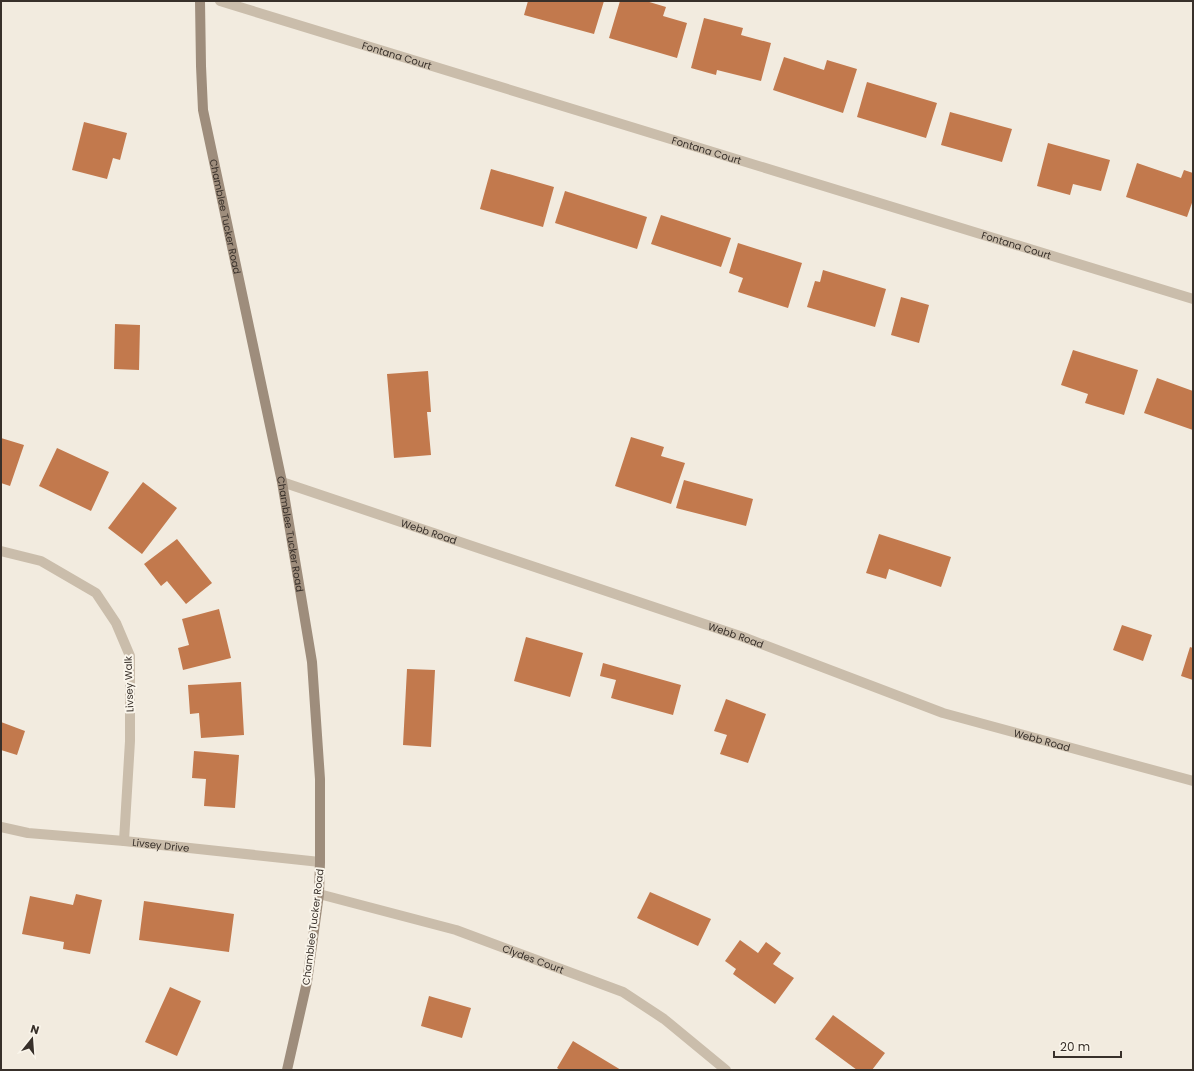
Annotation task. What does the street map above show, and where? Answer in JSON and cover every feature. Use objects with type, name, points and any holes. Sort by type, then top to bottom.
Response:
[{"type":"main road","name":"Chamblee Tucker Road","points":[[200,1],[203,110],[282,482],[312,662],[320,779],[319,894],[308,982],[287,1070]]},
{"type":"street","name":"Fontana Court","points":[[220,1],[1193,299]]},
{"type":"street","name":"Webb Road","points":[[282,482],[743,637],[943,712],[1193,780]]},
{"type":"street","name":"Livsey Walk","points":[[1,550],[41,561],[96,593],[116,622],[130,656],[130,741],[124,841]]},
{"type":"street","name":"Livsey Drive","points":[[1,827],[28,833],[124,841],[320,862]]},
{"type":"street","name":"Clydes Court","points":[[319,894],[456,930],[623,992],[664,1019],[726,1070]]},
{"type":"building","points":[[528,1],[604,1],[594,34],[524,15]]},
{"type":"building","points":[[620,1],[646,1],[666,7],[663,16],[687,23],[677,58],[609,38]]},
{"type":"building","points":[[704,18],[743,28],[741,35],[771,43],[761,81],[717,70],[716,75],[691,68]]},
{"type":"building","points":[[784,57],[824,70],[827,60],[857,69],[843,113],[773,90]]},
{"type":"building","points":[[867,82],[937,103],[926,138],[857,117]]},
{"type":"building","points":[[950,112],[1012,129],[1002,162],[941,145]]},
{"type":"building","points":[[84,122],[127,133],[120,160],[113,158],[107,179],[72,170]]},
{"type":"building","points":[[1048,143],[1110,160],[1101,191],[1073,184],[1070,195],[1037,186]]},
{"type":"building","points":[[1137,163],[1181,178],[1184,170],[1193,173],[1193,200],[1187,217],[1126,197]]},
{"type":"building","points":[[491,169],[554,187],[543,227],[480,209]]},
{"type":"building","points":[[565,191],[647,217],[637,249],[555,223]]},
{"type":"building","points":[[661,215],[731,238],[721,267],[651,244]]},
{"type":"building","points":[[738,243],[802,263],[788,308],[738,292],[743,278],[729,273]]},
{"type":"building","points":[[823,270],[886,289],[875,327],[807,307],[815,281],[820,282]]},
{"type":"building","points":[[901,297],[929,305],[919,343],[891,335]]},
{"type":"building","points":[[115,324],[140,325],[139,370],[114,369]]},
{"type":"building","points":[[1073,350],[1138,370],[1124,415],[1085,403],[1088,394],[1061,385]]},
{"type":"building","points":[[428,371],[431,412],[427,412],[431,455],[394,458],[387,374]]},
{"type":"building","points":[[1157,378],[1193,391],[1193,430],[1144,413]]},
{"type":"building","points":[[631,437],[664,447],[661,456],[685,463],[671,504],[615,486]]},
{"type":"building","points":[[1,438],[24,445],[10,486],[1,483]]},
{"type":"building","points":[[57,448],[109,472],[91,511],[39,486]]},
{"type":"building","points":[[684,480],[753,499],[746,526],[676,508]]},
{"type":"building","points":[[143,482],[177,508],[142,554],[108,528]]},
{"type":"building","points":[[879,534],[951,557],[941,587],[889,569],[886,579],[866,573]]},
{"type":"building","points":[[177,539],[212,583],[186,604],[167,581],[161,586],[144,564]]},
{"type":"building","points":[[219,609],[231,658],[183,670],[178,648],[189,645],[182,619]]},
{"type":"building","points":[[1122,625],[1152,635],[1143,661],[1113,650]]},
{"type":"building","points":[[526,637],[583,653],[570,697],[514,681]]},
{"type":"building","points":[[1190,647],[1193,648],[1193,680],[1181,676]]},
{"type":"building","points":[[603,663],[681,685],[673,715],[611,698],[616,680],[600,676]]},
{"type":"building","points":[[407,669],[435,670],[431,747],[403,745]]},
{"type":"building","points":[[241,682],[244,735],[201,738],[199,713],[190,714],[188,685]]},
{"type":"building","points":[[726,699],[766,714],[748,763],[720,754],[727,735],[714,731]]},
{"type":"building","points":[[1,722],[25,731],[17,755],[1,750]]},
{"type":"building","points":[[194,751],[239,755],[235,808],[204,806],[206,779],[192,778]]},
{"type":"building","points":[[650,892],[711,919],[698,946],[637,918]]},
{"type":"building","points":[[76,894],[102,900],[90,954],[63,949],[64,942],[22,934],[30,896],[73,905]]},
{"type":"building","points":[[144,901],[234,914],[229,952],[139,940]]},
{"type":"building","points":[[740,940],[758,953],[766,942],[781,953],[773,964],[794,978],[775,1004],[733,974],[736,969],[725,961]]},
{"type":"building","points":[[170,987],[201,1001],[177,1056],[145,1042]]},
{"type":"building","points":[[429,996],[471,1008],[462,1038],[421,1026]]},
{"type":"building","points":[[833,1015],[885,1053],[872,1070],[857,1070],[815,1039]]},
{"type":"building","points":[[573,1041],[621,1070],[560,1070],[557,1068]]}]
